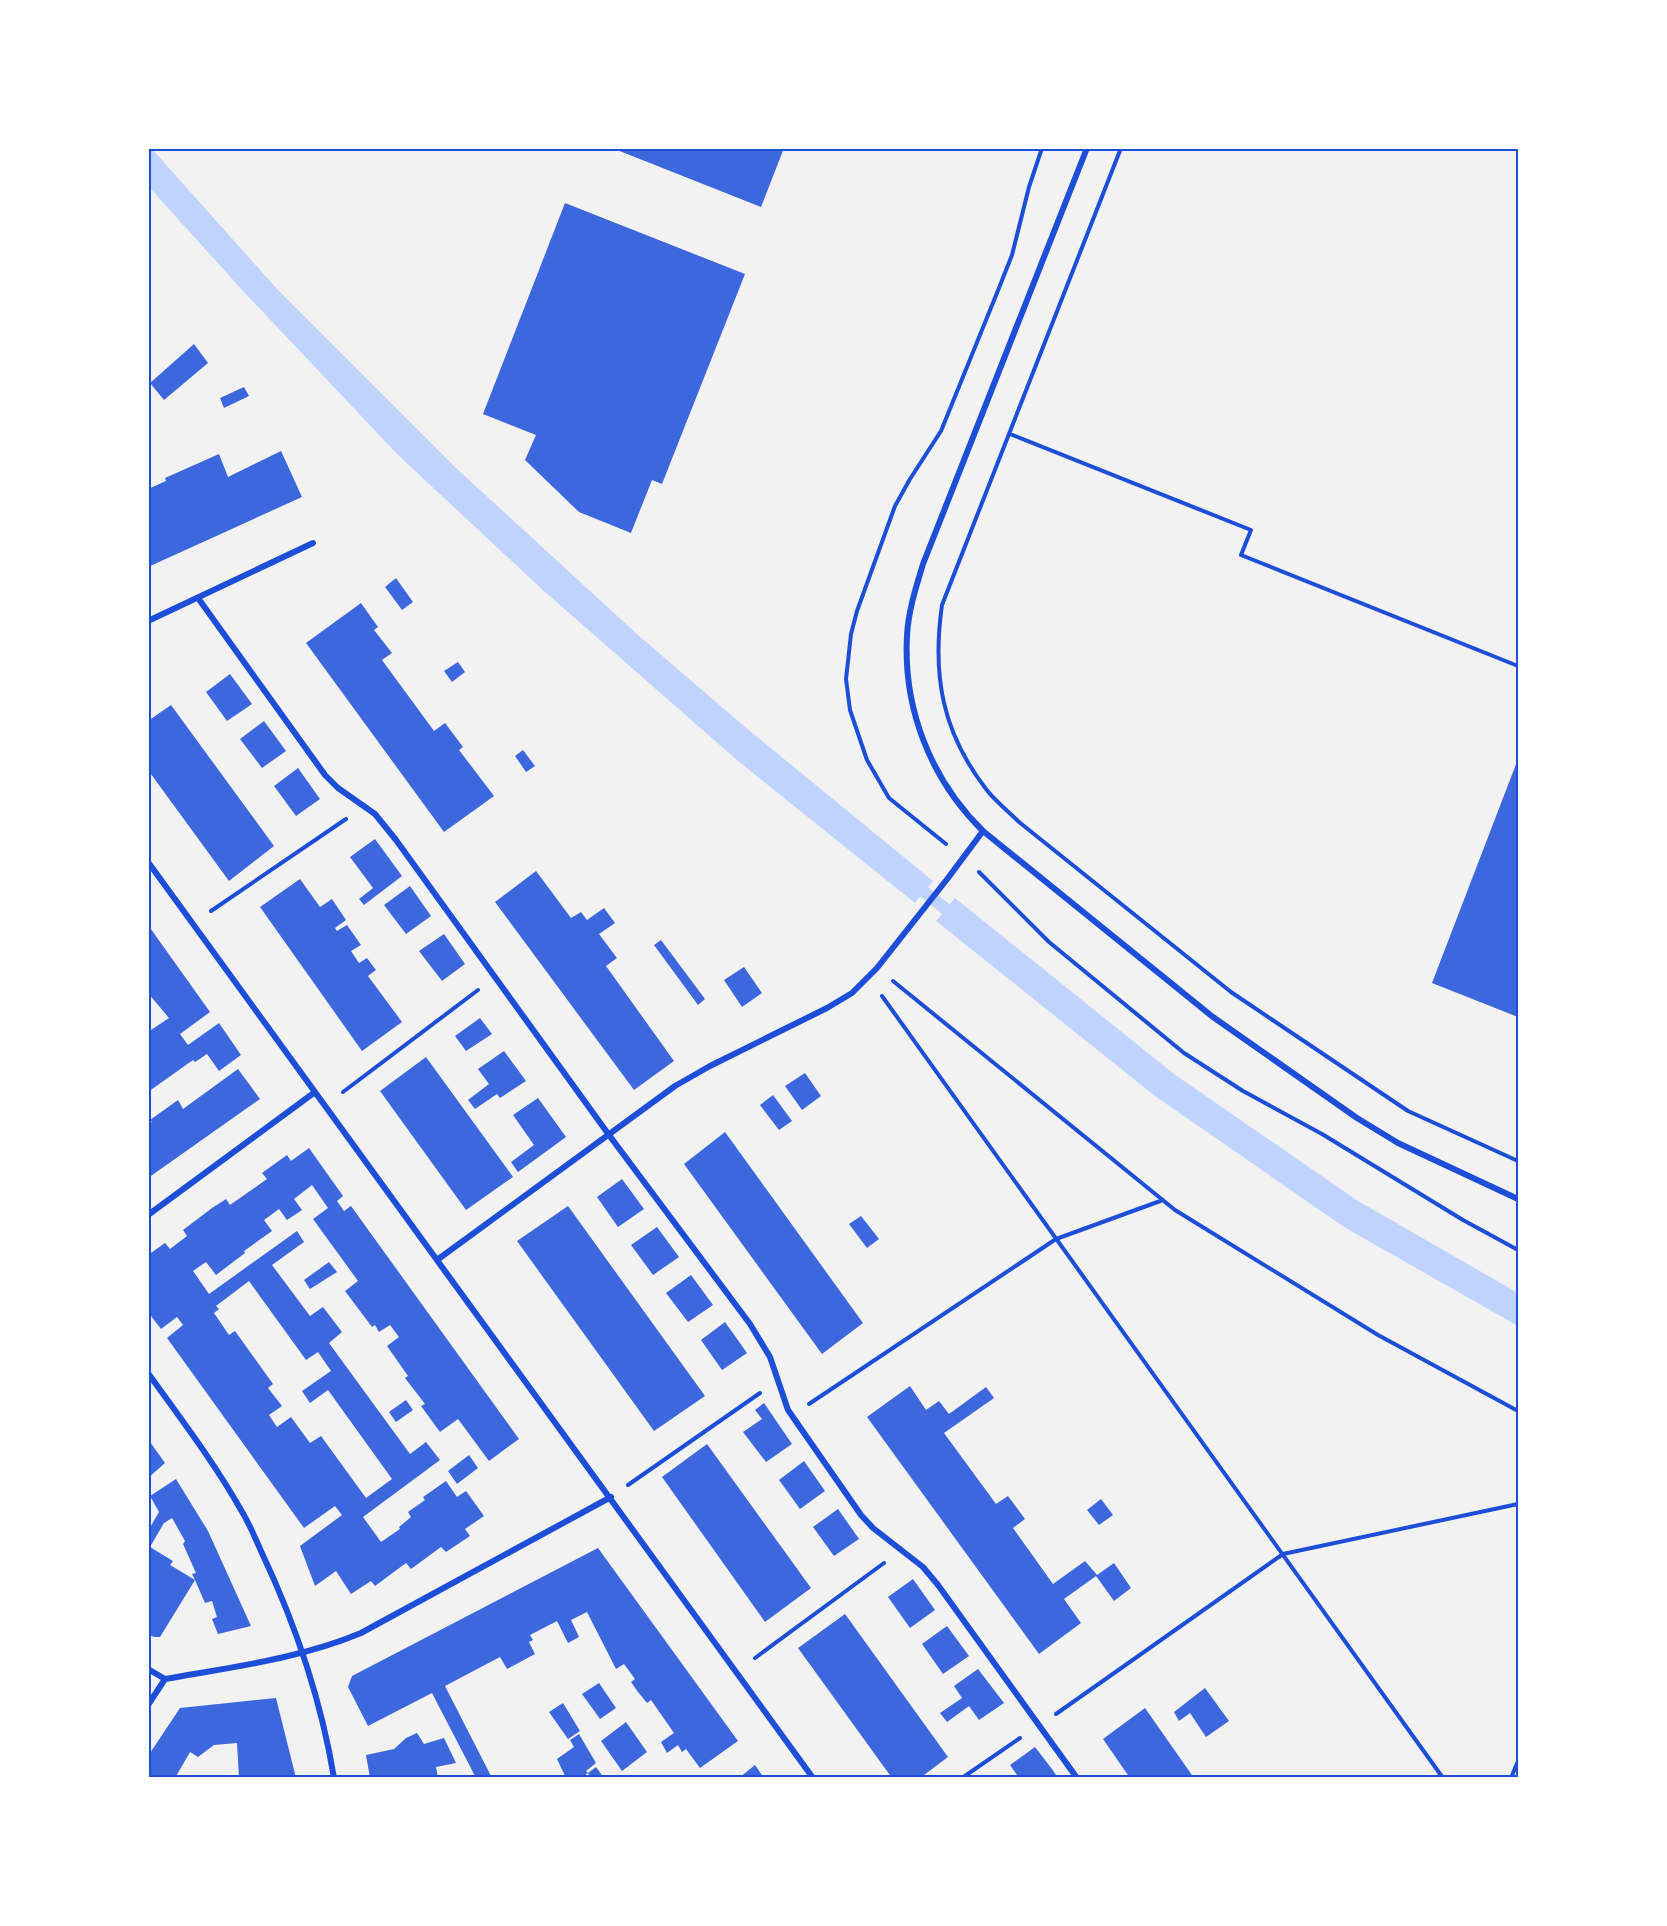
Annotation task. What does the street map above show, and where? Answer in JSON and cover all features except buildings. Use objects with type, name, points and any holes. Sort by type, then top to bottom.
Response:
[{"type":"street","points":[[1087,148],[923,564],[907,635],[909,687],[921,738],[942,781],[967,815],[983,831],[1213,1017],[1377,1131],[1518,1199]]},
{"type":"street","points":[[148,621],[313,543]]},
{"type":"street","points":[[198,598],[326,775],[338,788],[375,814],[396,840],[750,1324],[770,1357],[782,1397],[791,1416],[861,1515],[873,1528],[923,1568],[938,1585],[1077,1778]]},
{"type":"street","points":[[437,1260],[675,1086],[852,993],[869,978],[983,831]]},
{"type":"street","points":[[148,862],[813,1778]]},
{"type":"street","points":[[148,1215],[315,1092]]},
{"type":"street","points":[[148,1373],[217,1471],[242,1511],[287,1609],[303,1654],[329,1744],[334,1778]]},
{"type":"street","points":[[148,1669],[165,1679],[303,1654],[334,1644],[362,1633],[611,1497]]},
{"type":"street","points":[[148,1705],[165,1679]]},
{"type":"path","points":[[1042,148],[1029,187],[1012,255],[940,431],[896,506],[857,611],[851,634],[846,679],[850,710],[857,734],[876,777],[889,798],[963,858],[1049,942],[1184,1053],[1243,1091],[1322,1134],[1463,1220],[1518,1250]]},
{"type":"path","points":[[1122,148],[942,605],[937,640],[940,680],[947,719],[964,757],[987,791],[1019,822],[1231,992],[1408,1111],[1518,1161]]},
{"type":"path","points":[[1010,434],[1251,530],[1240,555],[1518,666]]},
{"type":"path","points":[[193,924],[364,807]]},
{"type":"path","points":[[877,968],[1175,1210],[1378,1335],[1518,1411]]},
{"type":"path","points":[[325,1106],[495,977]]},
{"type":"path","points":[[869,978],[1443,1778]]},
{"type":"path","points":[[791,1416],[1056,1239],[1163,1200]]},
{"type":"path","points":[[611,1497],[778,1381]]},
{"type":"path","points":[[962,1778],[1283,1554],[1518,1504]]},
{"type":"path","points":[[736,1672],[902,1550]]},
{"type":"path","points":[[1511,1778],[1518,1761]]},
{"type":"water","points":[[149,148],[277,289],[456,468],[638,635],[745,727],[933,881],[915,903],[738,761],[545,592],[398,455],[244,292],[149,187]]},
{"type":"water","points":[[955,898],[1174,1074],[1358,1201],[1518,1293],[1518,1326],[1344,1227],[1155,1096],[936,921]]},
{"type":"waterway","points":[[912,882],[957,918]]}]
